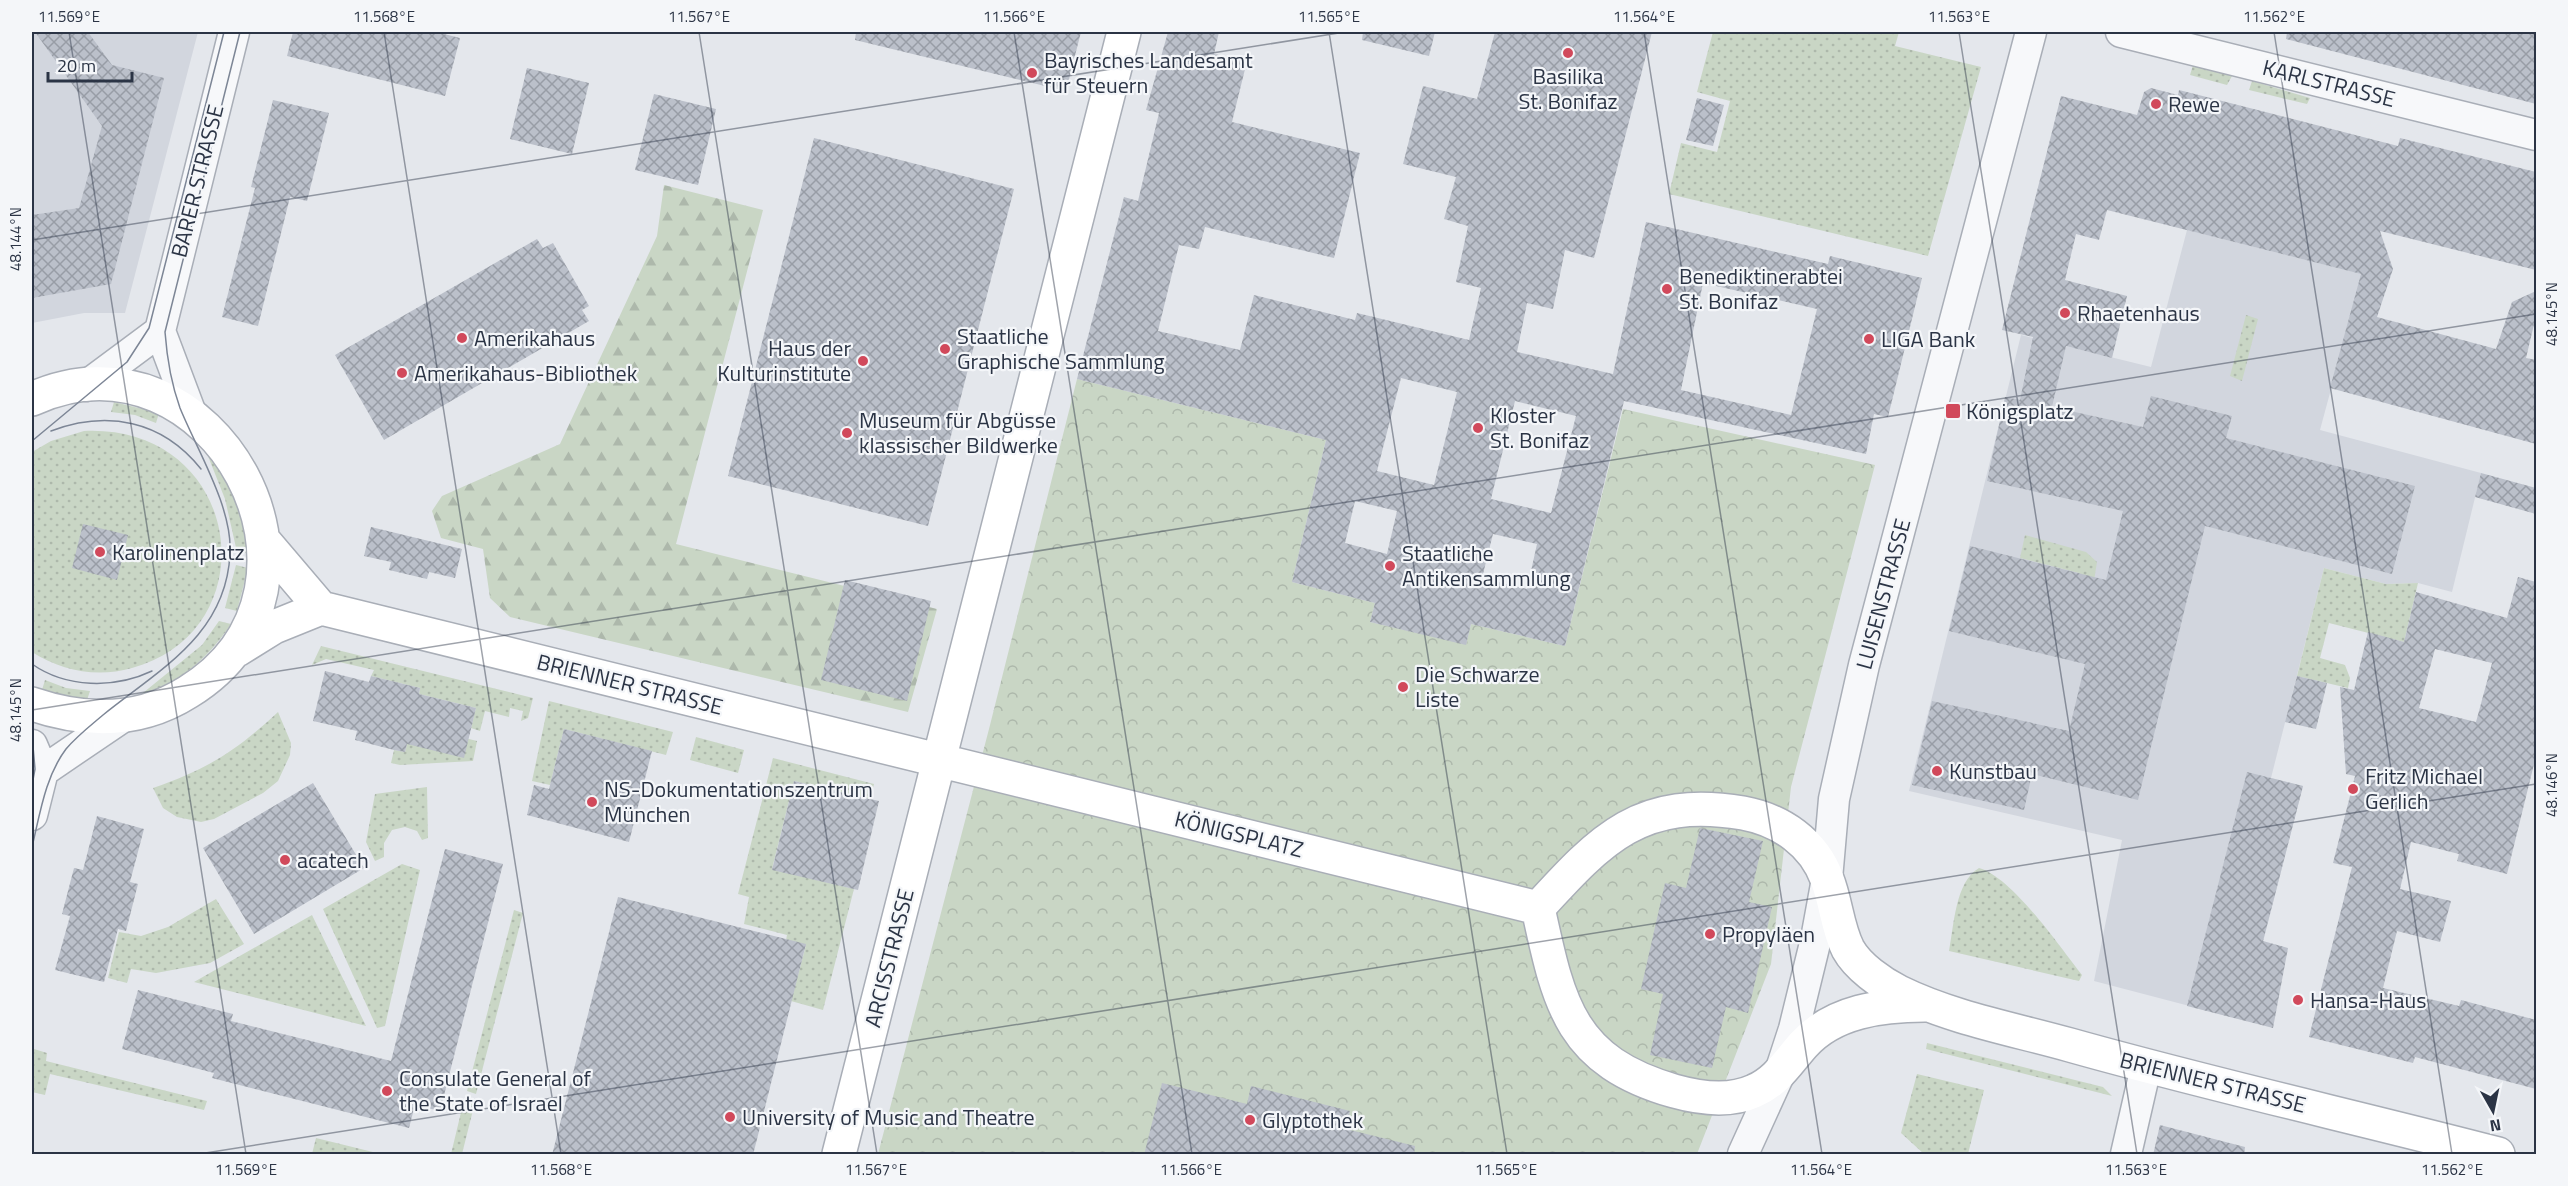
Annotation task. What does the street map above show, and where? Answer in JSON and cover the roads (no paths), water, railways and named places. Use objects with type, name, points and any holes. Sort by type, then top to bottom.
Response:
[{"type":"main road","name":"ARCISSTRASSE","points":[[839,1155],[1124,32]]},
{"type":"main road","points":[[32,398],[86,386],[139,390],[168,400],[192,416],[224,446],[241,470],[252,495],[264,541],[262,589],[252,620],[232,653]]},
{"type":"main road","points":[[32,704],[60,713],[89,718],[123,716],[156,709],[178,699],[204,681],[232,653],[274,627],[321,608],[264,541]]},
{"type":"main road","name":"BRIENNER STRASSE","points":[[321,608],[939,761]]},
{"type":"main road","name":"KÖNIGSPLATZ","points":[[939,761],[1538,908]]},
{"type":"main road","points":[[1691,810],[1745,814],[1791,832],[1803,841],[1827,879],[1849,951],[1875,978],[1928,1005],[1880,1007],[1831,1021],[1805,1042],[1779,1075],[1757,1090],[1742,1096],[1712,1097],[1684,1094],[1643,1082],[1612,1066],[1583,1039],[1566,1011],[1552,969],[1538,908],[1589,855],[1623,828],[1662,813],[1691,810]]},
{"type":"main road","name":"BRIENNER STRASSE","points":[[1928,1005],[2146,1067],[2498,1155]]},
{"type":"street","name":"BARER STRASSE","points":[[160,331],[234,32]]},
{"type":"street","name":"LUISENSTRASSE","points":[[1743,1155],[1779,1075],[1794,1029],[1827,879],[1834,799],[1861,675],[2031,32]]},
{"type":"street","name":"KARLSTRASSE","points":[[2121,32],[2536,135]]},
{"type":"street","points":[[86,386],[160,331],[192,416]]},
{"type":"street","points":[[32,815],[37,758],[123,716]]},
{"type":"street","points":[[2126,1155],[2146,1067]]},
{"type":"tram line","points":[[32,441],[127,362],[149,328],[224,32]]},
{"type":"tram line","points":[[32,847],[48,784],[66,749],[88,727],[186,648],[203,628],[216,607],[226,582],[230,554],[226,518],[213,479],[177,399],[170,371],[165,332],[240,32]]},
{"type":"tram line","points":[[51,431],[93,421],[132,424],[169,439],[186,452],[201,469]]},
{"type":"tram line","points":[[32,664],[60,678],[90,683],[122,681],[152,671]]},
{"type":"tram line","points":[[32,735],[35,769],[32,785]]},
{"type":"place","name":"Basilika St. Bonifaz","points":[[1568,53]]},
{"type":"place","name":"Bayrisches Landesamt für Steuern","points":[[1032,73]]},
{"type":"place","name":"Rewe","points":[[2156,104]]},
{"type":"place","name":"Benediktinerabtei St. Bonifaz","points":[[1667,289]]},
{"type":"place","name":"Rhaetenhaus","points":[[2065,313]]},
{"type":"place","name":"Amerikahaus","points":[[462,338]]},
{"type":"place","name":"LIGA Bank","points":[[1869,339]]},
{"type":"place","name":"Staatliche Graphische Sammlung","points":[[945,349]]},
{"type":"place","name":"Haus der Kulturinstitute","points":[[863,361]]},
{"type":"place","name":"Amerikahaus-Bibliothek","points":[[402,373]]},
{"type":"place","name":"Königsplatz","points":[[1953,411]]},
{"type":"place","name":"Kloster St. Bonifaz","points":[[1478,428]]},
{"type":"place","name":"Museum für Abgüsse klassischer Bildwerke","points":[[847,433]]},
{"type":"place","name":"Karolinenplatz","points":[[100,552]]},
{"type":"place","name":"Staatliche Antikensammlung","points":[[1390,566]]},
{"type":"place","name":"Die Schwarze Liste","points":[[1403,687]]},
{"type":"place","name":"Kunstbau","points":[[1937,771]]},
{"type":"place","name":"Fritz Michael Gerlich","points":[[2353,789]]},
{"type":"place","name":"NS-Dokumentationszentrum München","points":[[592,802]]},
{"type":"place","name":"acatech","points":[[285,860]]},
{"type":"place","name":"Propyläen","points":[[1710,934]]},
{"type":"place","name":"Hansa-Haus","points":[[2298,1000]]},
{"type":"place","name":"Consulate General of the State of Israel","points":[[387,1091]]},
{"type":"place","name":"University of Music and Theatre","points":[[730,1117]]},
{"type":"place","name":"Glyptothek","points":[[1250,1120]]}]
